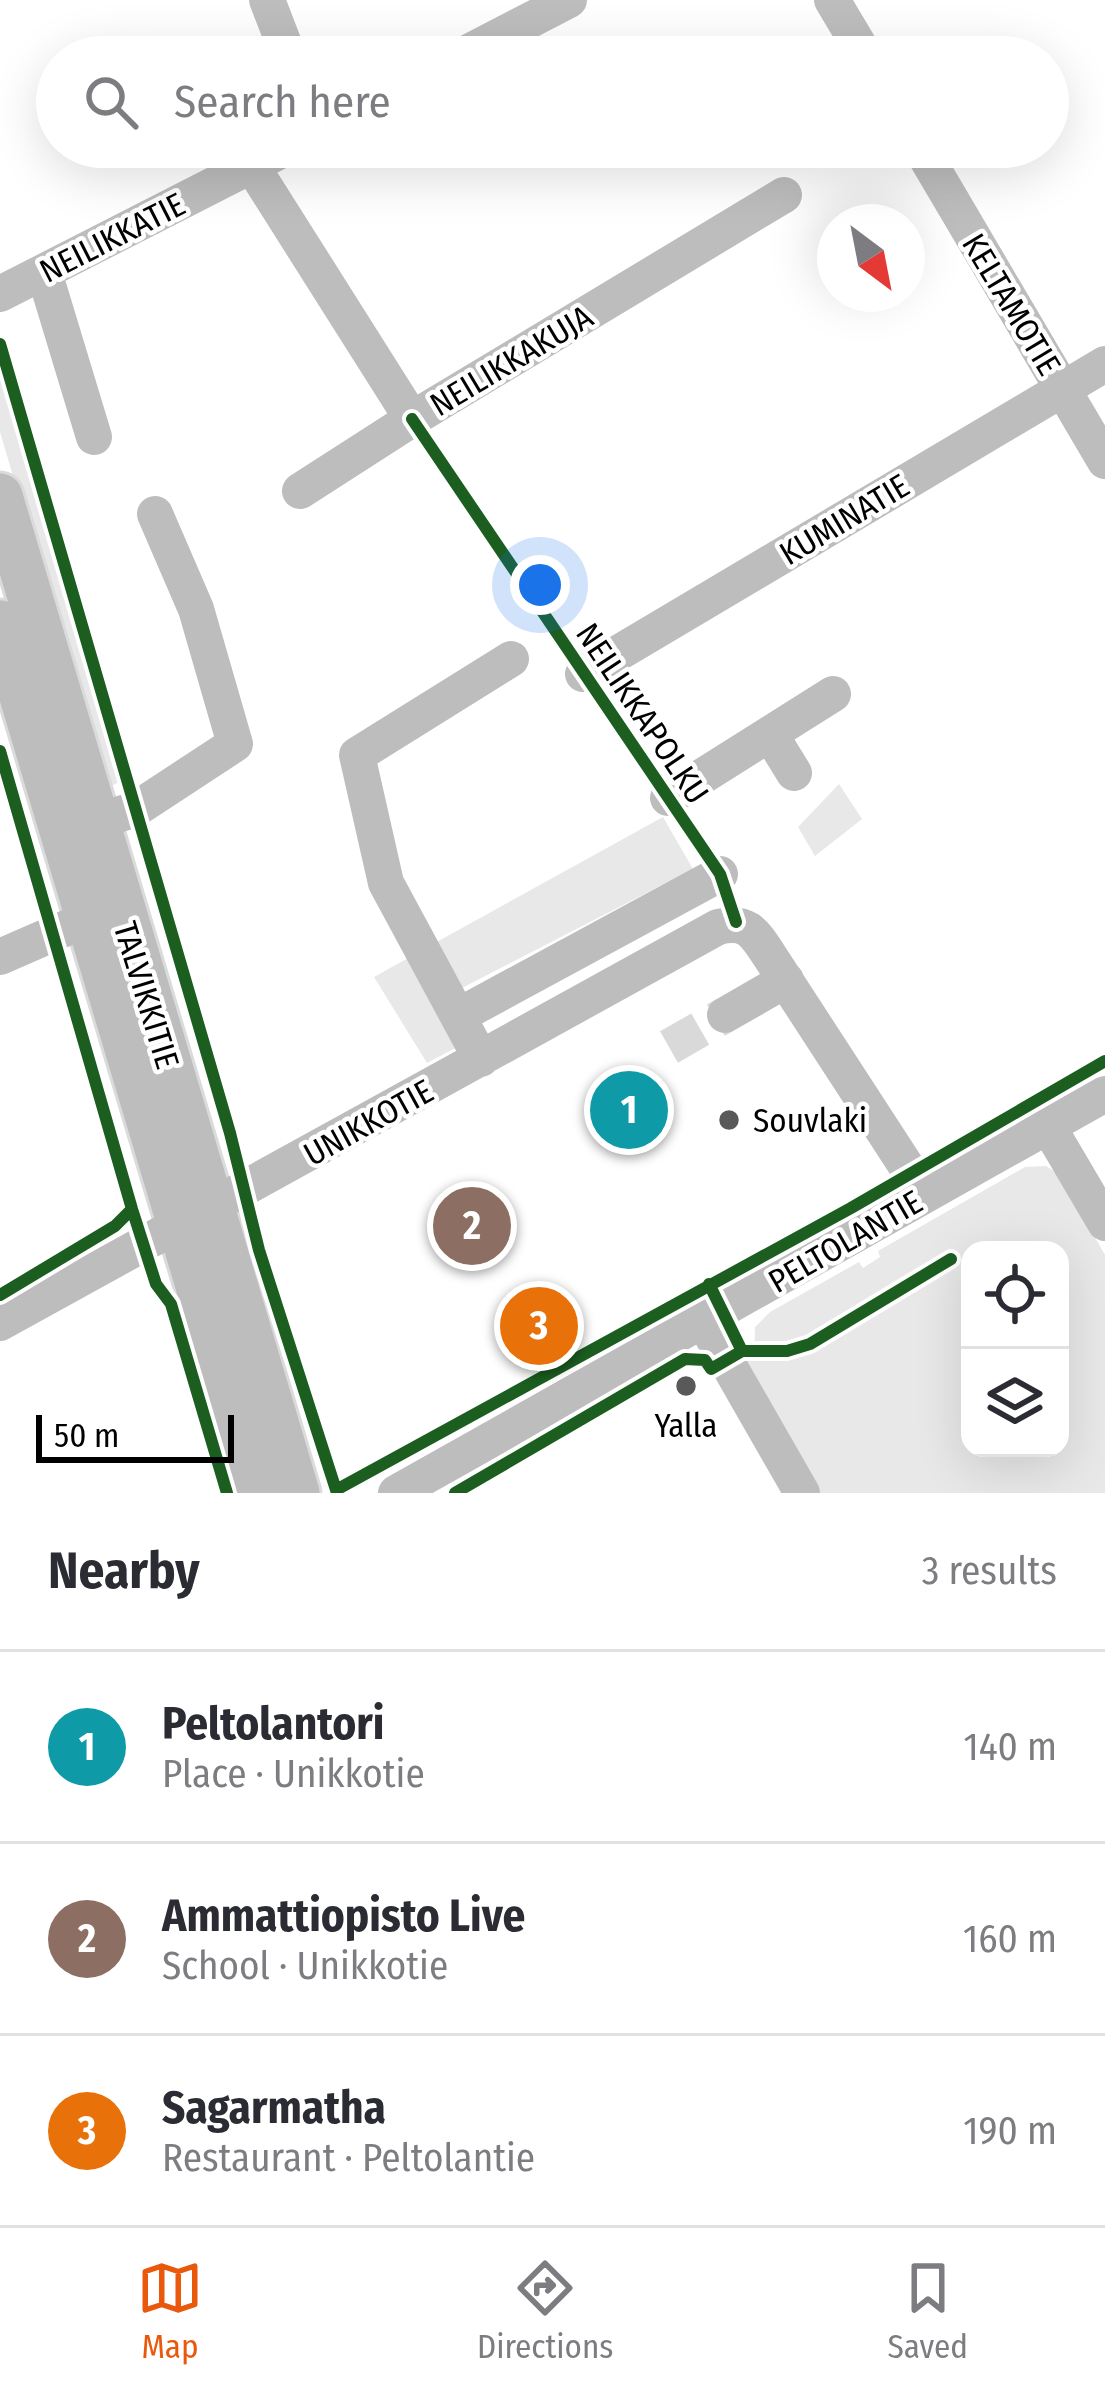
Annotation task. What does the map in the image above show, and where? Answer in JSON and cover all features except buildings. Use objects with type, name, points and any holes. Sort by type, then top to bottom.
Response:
[{"type":"main road","name":"TALVIKKITIE","points":[[0,496],[95,822],[102,911]]},
{"type":"main road","name":"TALVIKKITIE","points":[[0,623],[102,911],[193,1216],[260,1493]]},
{"type":"main road","name":"TALVIKKITIE","points":[[193,1216],[297,1493]]},
{"type":"street","points":[[267,0],[281,36]]},
{"type":"street","points":[[500,36],[569,0]]},
{"type":"street","points":[[832,0],[853,36]]},
{"type":"street","name":"NEILIKKATIE","points":[[0,294],[248,168]]},
{"type":"street","name":"NEILIKKAKUJA","points":[[253,168],[412,419],[784,195]]},
{"type":"street","name":"KELTAMOTIE","points":[[932,168],[1105,461]]},
{"type":"street","points":[[44,272],[94,437]]},
{"type":"street","name":"KUMINATIE","points":[[583,674],[1105,364]]},
{"type":"street","points":[[300,491],[412,419]]},
{"type":"street","points":[[95,822],[136,809],[235,744],[196,609],[155,514]]},
{"type":"street","points":[[481,1059],[386,883],[357,755],[511,659]]},
{"type":"street","points":[[668,798],[833,694]]},
{"type":"street","points":[[770,734],[794,773]]},
{"type":"street","points":[[458,1016],[719,874]]},
{"type":"street","points":[[0,957],[102,911]]},
{"type":"street","name":"UNIKKOTIE","points":[[0,1323],[718,927],[736,922],[751,928],[786,980]]},
{"type":"street","points":[[725,1015],[786,980],[925,1196]]},
{"type":"street","name":"PELTOLANTIE","points":[[396,1493],[1105,1094]]},
{"type":"street","points":[[1048,1126],[1105,1223]]},
{"type":"street","points":[[704,1322],[802,1493]]},
{"type":"shaded area","points":[[0,376],[118,783],[105,788],[0,432]]},
{"type":"shaded area","points":[[839,784],[862,819],[815,856],[798,827]]},
{"type":"shaded area","points":[[663,817],[693,869],[456,991],[433,944]]},
{"type":"shaded area","points":[[419,952],[467,1042],[427,1063],[374,977]]},
{"type":"shaded area","points":[[1046,1166],[1060,1175],[1105,1255],[1105,1493],[819,1493],[744,1359],[754,1357],[755,1327],[770,1312],[859,1262],[863,1268],[880,1257],[878,1251],[1025,1167]]},
{"type":"tunnel","points":[[669,1047],[725,1015]]},
{"type":"cycle path","points":[[0,344],[230,1133],[259,1250],[337,1493]]},
{"type":"cycle path","name":"NEILIKKAPOLKU","points":[[412,419],[720,874],[736,922]]},
{"type":"cycle path","points":[[0,751],[132,1209],[156,1284],[171,1304],[227,1493]]},
{"type":"cycle path","points":[[336,1490],[851,1208],[1105,1061]]},
{"type":"cycle path","points":[[0,1295],[115,1226],[132,1209]]},
{"type":"cycle path","points":[[742,1351],[787,1351],[810,1344],[951,1259]]},
{"type":"cycle path","points":[[455,1493],[685,1359],[705,1360],[711,1369],[742,1351],[709,1284]]},
{"type":"place","name":"Peltolantori","points":[[629,1110]]},
{"type":"place","name":"Souvlaki","points":[[729,1120]]},
{"type":"place","name":"Ammattiopisto Live","points":[[472,1226]]},
{"type":"place","name":"Sagarmatha","points":[[539,1326]]},
{"type":"place","name":"Yalla","points":[[686,1386]]}]
